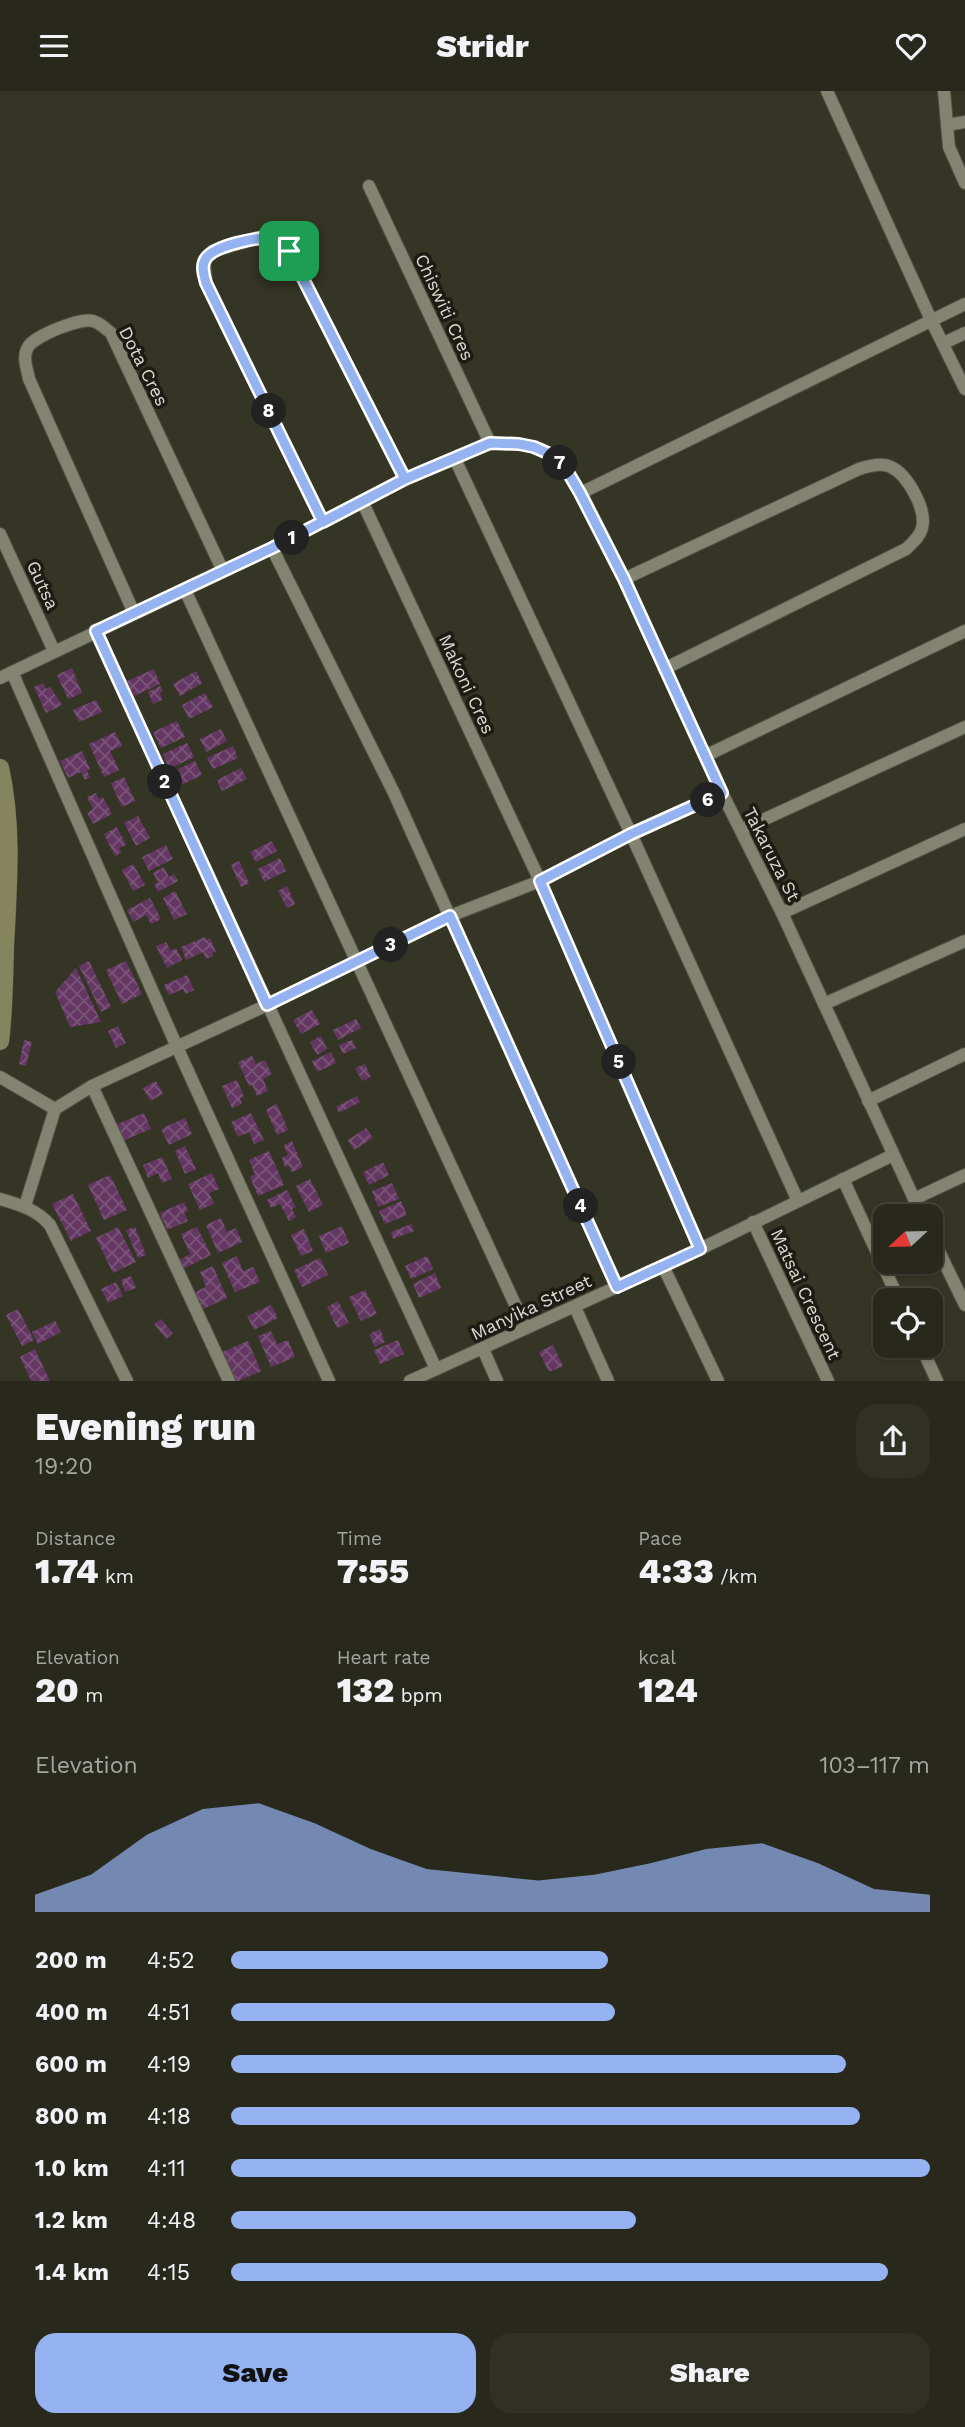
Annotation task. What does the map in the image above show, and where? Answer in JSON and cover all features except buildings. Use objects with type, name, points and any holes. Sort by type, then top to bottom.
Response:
[{"type":"street","points":[[828,91],[965,389]]},
{"type":"street","points":[[944,91],[950,147],[965,183]]},
{"type":"street","points":[[947,125],[965,122]]},
{"type":"street","name":"Chiswiti Cres","points":[[369,186],[490,443]]},
{"type":"street","points":[[323,522],[206,283],[204,260],[213,251],[261,237],[275,237],[289,251],[405,479]]},
{"type":"street","points":[[580,493],[965,304]]},
{"type":"street","name":"Dota Cres","points":[[134,613],[29,379],[25,361],[26,349],[33,339],[80,321],[90,320],[100,324],[111,334],[223,571]]},
{"type":"street","points":[[943,343],[965,333]]},
{"type":"street","name":"Takaruza St","points":[[6,675],[272,548],[405,479],[490,443],[526,445],[552,455],[566,469],[580,493],[624,579],[916,1204]]},
{"type":"street","points":[[455,459],[631,834],[798,1201]]},
{"type":"street","points":[[624,579],[871,465],[889,465],[903,475],[920,507],[923,526],[916,540],[906,549],[664,669]]},
{"type":"street","name":"Makoni Cres","points":[[362,501],[540,881],[700,1249]]},
{"type":"street","name":"Gutsa","points":[[0,534],[54,651]]},
{"type":"street","points":[[272,548],[394,793],[617,1287]]},
{"type":"street","points":[[185,590],[526,1328]]},
{"type":"street","points":[[96,631],[436,1369]]},
{"type":"street","points":[[705,756],[965,632]]},
{"type":"street","points":[[6,675],[329,1381]]},
{"type":"street","points":[[741,830],[965,727]]},
{"type":"street","points":[[0,768],[7,819],[7,880],[0,1040]]},
{"type":"street","points":[[24,1206],[55,1109],[92,1086],[450,916],[540,881],[631,834],[722,793]]},
{"type":"street","points":[[782,913],[965,829]]},
{"type":"street","points":[[824,1004],[965,941]]},
{"type":"street","points":[[868,1101],[965,1054]]},
{"type":"street","points":[[0,1077],[55,1109]]},
{"type":"street","points":[[92,1086],[229,1381]]},
{"type":"street","name":"Manyika Street","points":[[410,1381],[700,1249],[893,1155]]},
{"type":"street","points":[[914,1199],[965,1175]]},
{"type":"street","points":[[843,1179],[893,1288]]},
{"type":"street","points":[[0,1199],[40,1214],[50,1225],[127,1381]]},
{"type":"street","name":"Matsai Crescent","points":[[753,1222],[828,1381]]},
{"type":"street","points":[[943,1254],[960,1281],[965,1305]]},
{"type":"street","points":[[663,1266],[718,1381]]},
{"type":"street","points":[[575,1307],[608,1381]]},
{"type":"street","points":[[483,1349],[497,1381]]},
{"type":"street","points":[[926,1358],[937,1381]]},
{"type":"route","points":[[289,251],[275,237],[261,237],[213,251],[204,260],[203,270],[206,283],[323,522],[362,501],[405,479],[490,443],[519,444],[552,455],[566,469],[580,493],[624,579],[722,793],[631,834],[540,881],[700,1249],[617,1287],[450,916],[267,1005],[96,631],[272,548],[323,522],[405,479],[289,251]]}]
